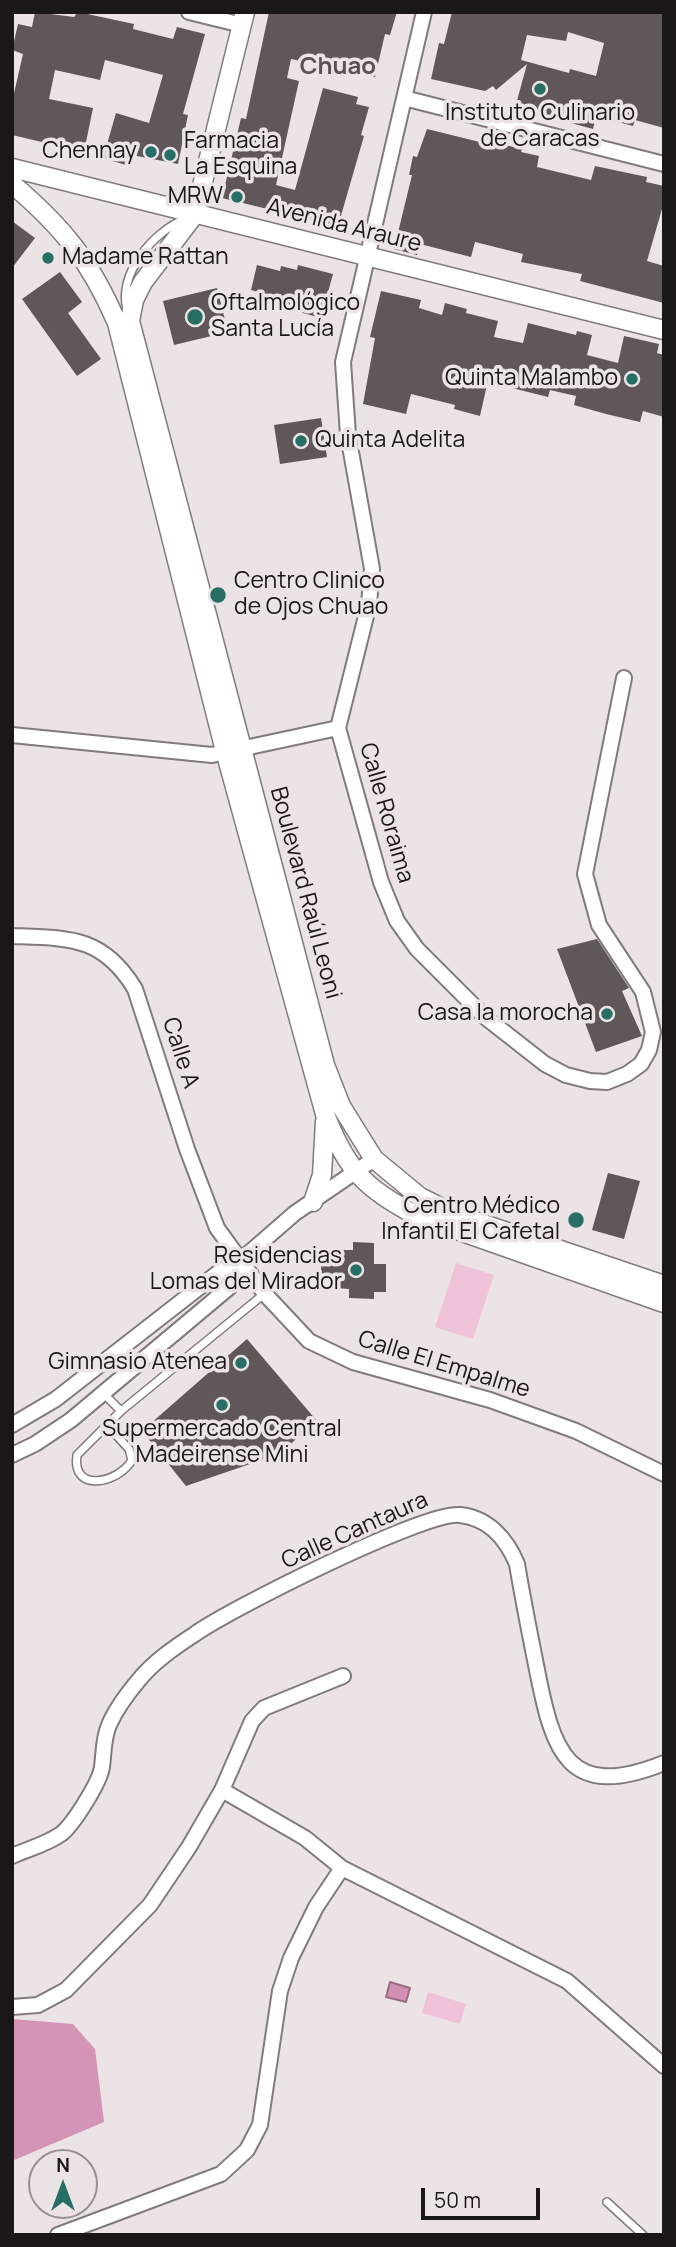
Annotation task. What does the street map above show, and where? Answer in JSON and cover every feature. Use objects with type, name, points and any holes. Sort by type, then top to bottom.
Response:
[{"type":"street","points":[[189,12],[244,19],[195,214]]},
{"type":"street","name":"Calle Roraima","points":[[424,12],[345,347],[342,376],[348,435],[371,551],[372,579],[369,604],[338,728],[381,882],[397,921],[417,949],[485,1017],[544,1064],[566,1075],[607,1082],[627,1074],[641,1064],[649,1050],[653,1032],[643,992],[598,925],[585,874],[624,678]]},
{"type":"street","points":[[404,98],[664,164]]},
{"type":"street","name":"Avenida Araure","points":[[12,168],[664,330]]},
{"type":"street","name":"Boulevard Raúl Leoni","points":[[12,184],[47,214],[79,251],[106,297],[125,351],[233,749],[325,1065],[341,1106],[374,1160],[420,1197],[454,1214],[664,1285]]},
{"type":"street","name":"Boulevard Raúl Leoni","points":[[195,214],[143,282],[134,300],[130,321],[233,749],[325,1114],[340,1151],[355,1174],[384,1198],[451,1231],[664,1303]]},
{"type":"street","points":[[12,735],[212,755],[338,728]]},
{"type":"street","name":"Calle A","points":[[12,936],[72,939],[109,955],[122,967],[135,989],[187,1149],[217,1228],[242,1260]]},
{"type":"street","points":[[313,1202],[322,1175],[325,1114]]},
{"type":"street","points":[[12,1425],[56,1399],[219,1272],[242,1260],[286,1220],[374,1160]]},
{"type":"street","points":[[12,1455],[35,1444],[103,1392],[232,1285],[242,1260]]},
{"type":"street","name":"Calle El Empalme","points":[[242,1260],[265,1294],[309,1341],[330,1353],[515,1409],[576,1431],[664,1474]]},
{"type":"street","name":"Calle Cantaura","points":[[12,1856],[62,1833],[93,1789],[102,1769],[103,1744],[110,1723],[138,1681],[160,1658],[230,1614],[373,1543],[449,1515],[474,1518],[484,1523],[503,1537],[510,1547],[517,1564],[546,1716],[562,1755],[576,1766],[610,1776],[628,1775],[664,1763]]},
{"type":"street","points":[[12,2007],[38,2005],[66,1990],[150,1905],[173,1873],[222,1790],[252,1721],[264,1708],[279,1699],[343,1676]]},
{"type":"street","points":[[222,1790],[305,1838],[342,1868],[566,1981],[664,2066]]},
{"type":"street","points":[[58,2235],[221,2174],[247,2150],[260,2125],[280,1991],[291,1958],[316,1907],[342,1868]]},
{"type":"lane","points":[[107,1425],[129,1449],[132,1460],[127,1468],[114,1477],[90,1482],[77,1466],[77,1455],[107,1425],[121,1411],[265,1294]]},
{"type":"lane","points":[[103,1392],[121,1411]]},
{"type":"lane","points":[[607,2202],[643,2235]]},
{"type":"shaded area","points":[[456,1263],[494,1275],[473,1339],[435,1327]]},
{"type":"shaded area","points":[[390,1982],[410,1988],[406,2002],[386,1997]]},
{"type":"shaded area","points":[[428,1992],[466,2004],[460,2024],[422,2013]]},
{"type":"shaded area","points":[[12,2019],[73,2024],[95,2049],[104,2122],[40,2149],[28,2149],[28,2154],[12,2161]]},
{"type":"building","points":[[35,12],[74,17],[78,12],[134,24],[133,29],[173,39],[177,27],[205,34],[183,114],[188,115],[178,164],[132,155],[129,166],[103,158],[116,113],[149,123],[163,75],[105,60],[100,80],[55,70],[49,99],[93,108],[84,152],[12,135],[12,102],[23,54],[12,50],[18,24],[32,27]]},
{"type":"building","points":[[269,12],[397,12],[390,35],[385,34],[375,77],[291,59],[287,78],[299,81],[276,185],[295,190],[323,88],[358,97],[356,104],[369,107],[361,135],[364,136],[338,226],[222,198],[241,118],[246,119]]},
{"type":"building","points":[[452,12],[664,12],[664,128],[635,120],[633,126],[596,116],[593,129],[515,108],[527,64],[496,90],[493,86],[485,91],[431,79],[439,43],[444,44]],"holes":[[[568,32],[604,43],[596,76],[570,69],[569,73],[521,60],[527,35],[566,41]]]},
{"type":"building","points":[[427,129],[504,148],[505,145],[522,149],[521,152],[539,156],[537,167],[591,180],[595,166],[647,177],[646,182],[664,186],[664,202],[647,261],[664,266],[664,303],[580,281],[582,274],[521,262],[523,254],[475,242],[471,257],[420,244],[417,255],[394,249],[412,175],[409,175],[413,156],[417,157]]},
{"type":"building","points":[[12,221],[35,238],[12,268]]},
{"type":"building","points":[[257,265],[280,271],[281,266],[297,270],[298,265],[333,274],[321,318],[281,307],[283,299],[251,290]]},
{"type":"building","points":[[60,272],[82,302],[68,313],[101,359],[77,376],[22,299]]},
{"type":"building","name":"Oftalmológico Santa Lucía","points":[[217,288],[228,332],[174,345],[163,301]]},
{"type":"building","points":[[381,291],[421,300],[419,308],[442,315],[445,303],[467,309],[466,313],[498,321],[494,337],[523,343],[528,323],[576,335],[577,331],[592,335],[587,355],[618,363],[624,336],[659,344],[657,353],[664,355],[664,417],[643,411],[640,422],[574,405],[576,396],[550,390],[548,397],[512,388],[513,382],[489,376],[480,416],[454,409],[455,405],[411,394],[406,414],[363,404],[375,338],[370,337]]},
{"type":"building","name":"Quinta Adelita","points":[[321,418],[327,457],[280,464],[274,425]]},
{"type":"building","name":"Casa la morocha","points":[[597,939],[629,988],[622,991],[642,1036],[596,1052],[557,949]]},
{"type":"building","points":[[608,1173],[640,1181],[624,1239],[592,1230]]},
{"type":"building","name":"Residencias Lomas del Mirador","points":[[353,1242],[374,1243],[374,1264],[386,1264],[386,1292],[374,1292],[374,1299],[349,1298],[349,1289],[335,1288],[335,1277],[321,1277],[321,1264],[335,1264],[335,1250],[353,1250]]},
{"type":"building","points":[[247,1339],[317,1421],[279,1454],[186,1486],[142,1431]]},
{"type":"place","name":"Instituto Culinario de Caracas","points":[[540,89]]},
{"type":"place","name":"Chennay","points":[[151,152]]},
{"type":"place","name":"Farmacia La Esquina","points":[[170,155]]},
{"type":"place","name":"MRW","points":[[237,197]]},
{"type":"place","name":"Madame Rattan","points":[[48,258]]},
{"type":"place","name":"Oftalmológico Santa Lucía","points":[[195,317]]},
{"type":"place","name":"Quinta Malambo","points":[[632,379]]},
{"type":"place","name":"Quinta Adelita","points":[[301,441]]},
{"type":"place","name":"Centro Clinico de Ojos Chuao","points":[[218,595]]},
{"type":"place","name":"Casa la morocha","points":[[607,1014]]},
{"type":"place","name":"Centro Médico Infantil El Cafetal","points":[[576,1220]]},
{"type":"place","name":"Residencias Lomas del Mirador","points":[[356,1270]]},
{"type":"place","name":"Gimnasio Atenea","points":[[241,1363]]},
{"type":"place","name":"Supermercado Central Madeirense Mini","points":[[222,1405]]},
{"type":"district","name":"Chuao","points":[[338,67]]}]
